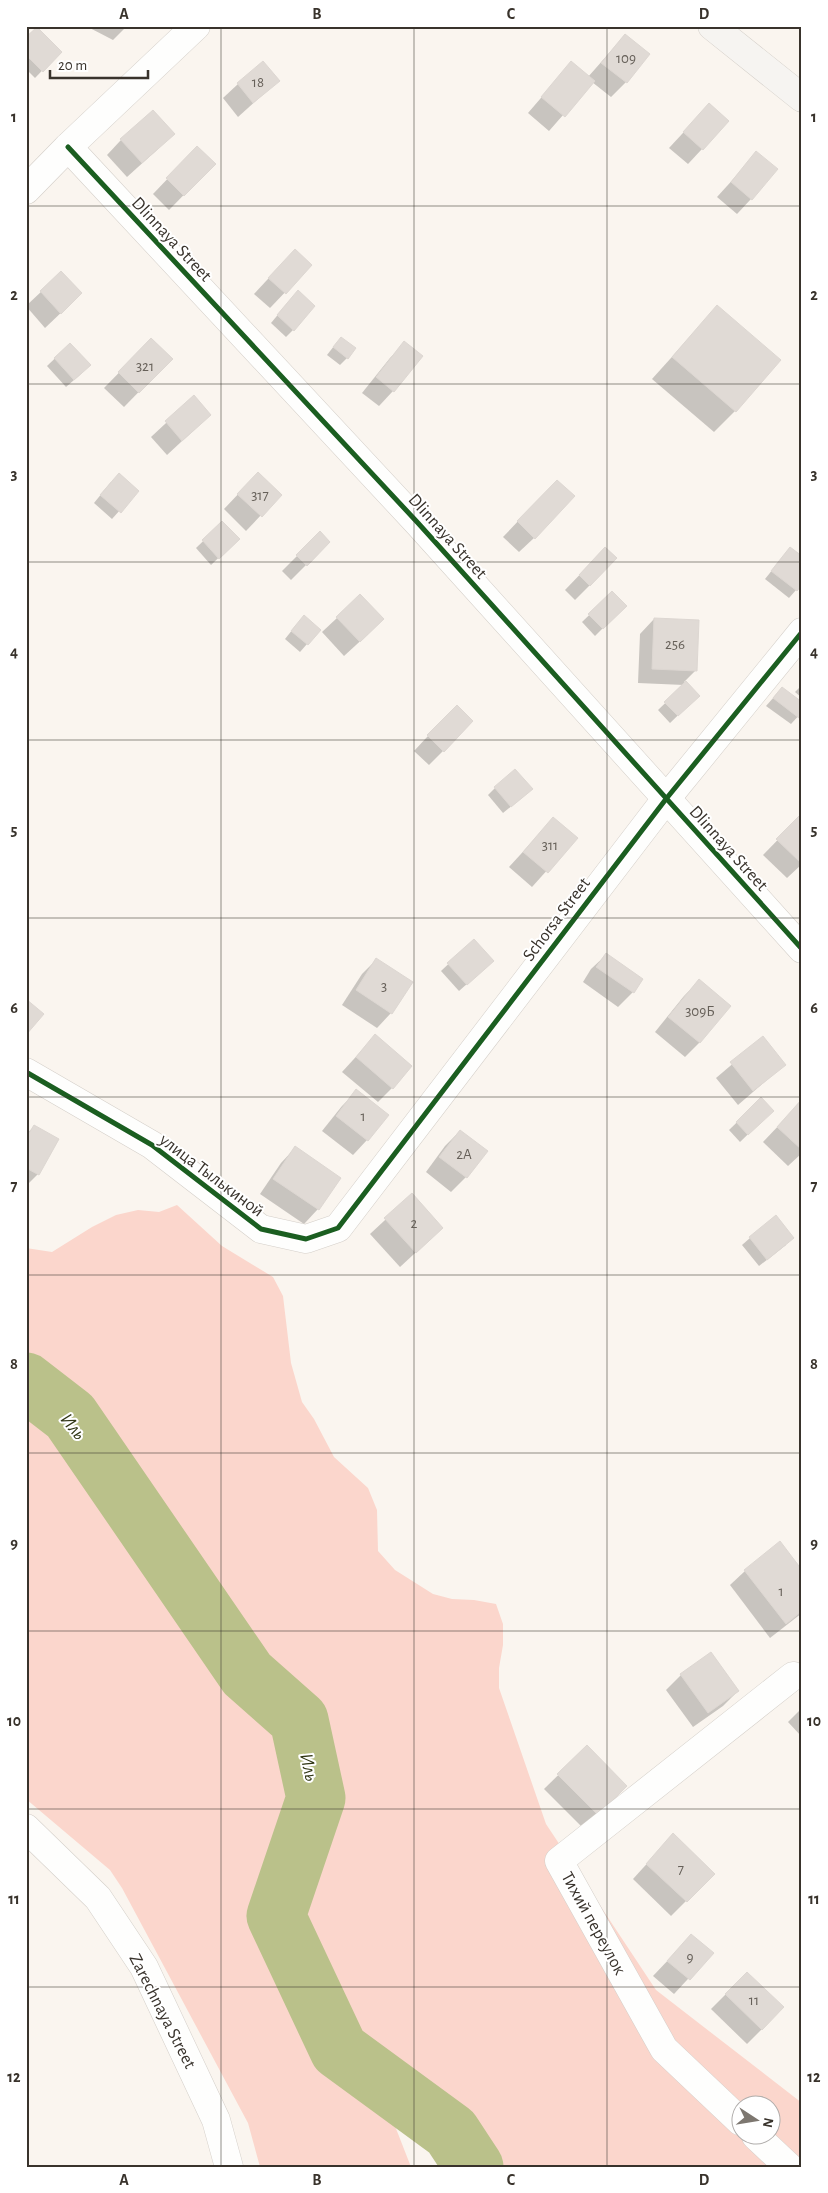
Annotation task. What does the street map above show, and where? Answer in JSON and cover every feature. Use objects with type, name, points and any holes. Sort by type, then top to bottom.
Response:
[{"type":"street","points":[[26,190],[68,147],[196,26]]},
{"type":"street","points":[[712,26],[802,98]]},
{"type":"street","name":"Dlinnaya Street","points":[[68,147],[418,523],[802,949]]},
{"type":"street","name":"Schorsa Street","points":[[338,1228],[666,799],[802,632]]},
{"type":"street","name":"улица Тылькиной","points":[[26,1072],[152,1145],[260,1229],[306,1240],[338,1228]]},
{"type":"street","name":"Тихий переулок","points":[[730,2112],[664,2049],[559,1861],[793,1676]]},
{"type":"street","name":"Zarechnaya Street","points":[[26,1828],[98,1898],[144,1967],[216,2120],[229,2167]]},
{"type":"street","points":[[767,2146],[789,2167]]},
{"type":"shaded area","points":[[177,1205],[222,1246],[273,1277],[283,1296],[291,1363],[302,1402],[314,1419],[334,1457],[368,1488],[377,1510],[378,1551],[395,1570],[433,1594],[452,1599],[496,1604],[503,1624],[499,1688],[546,1824],[656,1990],[802,2103],[802,2167],[482,2167],[437,2093],[388,2108],[411,2167],[260,2167],[248,2123],[122,1888],[110,1870],[26,1799],[26,1248],[52,1252],[92,1227],[116,1215],[138,1210],[159,1212]]},
{"type":"building","points":[[37,27],[62,52],[43,72],[26,55],[26,37]]},
{"type":"building","points":[[625,34],[650,54],[627,83],[601,63]]},
{"type":"building","points":[[263,61],[280,81],[253,103],[237,83]]},
{"type":"building","points":[[571,61],[595,81],[565,117],[541,97]]},
{"type":"building","points":[[709,103],[729,121],[703,150],[683,132]]},
{"type":"building","points":[[153,110],[175,134],[142,163],[120,139]]},
{"type":"building","points":[[197,146],[216,164],[184,196],[166,178]]},
{"type":"building","points":[[756,151],[778,169],[752,200],[731,182]]},
{"type":"building","points":[[295,249],[312,265],[286,294],[268,278]]},
{"type":"building","points":[[61,271],[82,293],[61,314],[40,291]]},
{"type":"building","points":[[298,290],[315,306],[294,331],[277,315]]},
{"type":"building","points":[[717,305],[781,360],[736,412],[672,357]]},
{"type":"building","points":[[341,337],[356,348],[348,359],[333,347]]},
{"type":"building","points":[[151,338],[173,359],[139,393],[118,372]]},
{"type":"building","points":[[404,341],[423,356],[394,392],[376,377]]},
{"type":"building","points":[[70,343],[91,365],[74,380],[54,358]]},
{"type":"building","points":[[194,395],[211,415],[182,441],[165,421]]},
{"type":"building","points":[[258,472],[282,495],[262,517],[237,494]]},
{"type":"building","points":[[119,473],[139,491],[121,513],[100,495]]},
{"type":"building","points":[[557,480],[575,496],[535,539],[517,521]]},
{"type":"building","points":[[222,521],[240,539],[219,559],[202,540]]},
{"type":"building","points":[[320,531],[330,542],[307,566],[296,555]]},
{"type":"building","points":[[605,547],[617,558],[590,586],[579,575]]},
{"type":"building","points":[[790,547],[802,556],[802,585],[797,591],[771,571]]},
{"type":"building","points":[[612,591],[627,606],[603,629],[588,614]]},
{"type":"building","points":[[360,594],[384,619],[360,642],[336,617]]},
{"type":"building","points":[[304,615],[321,630],[308,645],[291,631]]},
{"type":"building","points":[[654,618],[699,620],[697,671],[652,669]]},
{"type":"building","points":[[686,681],[700,696],[678,716],[664,702]]},
{"type":"building","points":[[782,687],[802,702],[802,714],[799,718],[773,698]]},
{"type":"building","points":[[457,705],[473,721],[444,752],[427,735]]},
{"type":"building","points":[[515,769],[533,789],[511,807],[494,787]]},
{"type":"building","points":[[802,813],[802,864],[776,839]]},
{"type":"building","points":[[553,817],[578,838],[548,873],[523,852]]},
{"type":"building","points":[[474,939],[494,961],[467,985],[447,963]]},
{"type":"building","points":[[606,953],[643,979],[634,993],[596,967]]},
{"type":"building","points":[[376,958],[413,982],[392,1014],[356,990]]},
{"type":"building","points":[[699,979],[731,1006],[700,1043],[668,1017]]},
{"type":"building","points":[[26,999],[44,1014],[26,1035]]},
{"type":"building","points":[[375,1034],[412,1066],[393,1089],[356,1057]]},
{"type":"building","points":[[763,1036],[786,1065],[753,1091],[730,1062]]},
{"type":"building","points":[[356,1089],[389,1115],[368,1141],[336,1116]]},
{"type":"building","points":[[761,1097],[774,1111],[748,1135],[736,1122]]},
{"type":"building","points":[[802,1099],[802,1150],[777,1127]]},
{"type":"building","points":[[34,1125],[59,1139],[39,1175],[26,1168],[26,1138]]},
{"type":"building","points":[[460,1130],[488,1151],[467,1178],[439,1157]]},
{"type":"building","points":[[295,1146],[341,1178],[319,1210],[273,1179]]},
{"type":"building","points":[[412,1193],[443,1228],[416,1253],[384,1218]]},
{"type":"building","points":[[776,1215],[794,1238],[767,1260],[749,1237]]},
{"type":"building","points":[[780,1541],[802,1570],[802,1611],[786,1624],[744,1570]]},
{"type":"building","points":[[711,1652],[739,1691],[708,1713],[680,1674]]},
{"type":"building","points":[[587,1745],[627,1786],[598,1815],[557,1774]]},
{"type":"building","points":[[673,1833],[715,1874],[687,1902],[646,1864]]},
{"type":"building","points":[[691,1934],[714,1953],[690,1980],[667,1961]]},
{"type":"building","points":[[747,1972],[784,2007],[762,2030],[725,1994]]},
{"type":"waterway","name":"Иль","points":[[26,1382],[70,1416],[247,1674],[299,1720],[316,1798],[276,1916],[339,2050],[451,2132],[474,2167]]},
{"type":"cycle path","points":[[68,147],[418,523],[802,949]]},
{"type":"cycle path","points":[[26,1072],[152,1145],[261,1229],[306,1239],[338,1228],[666,799],[802,632]]}]
